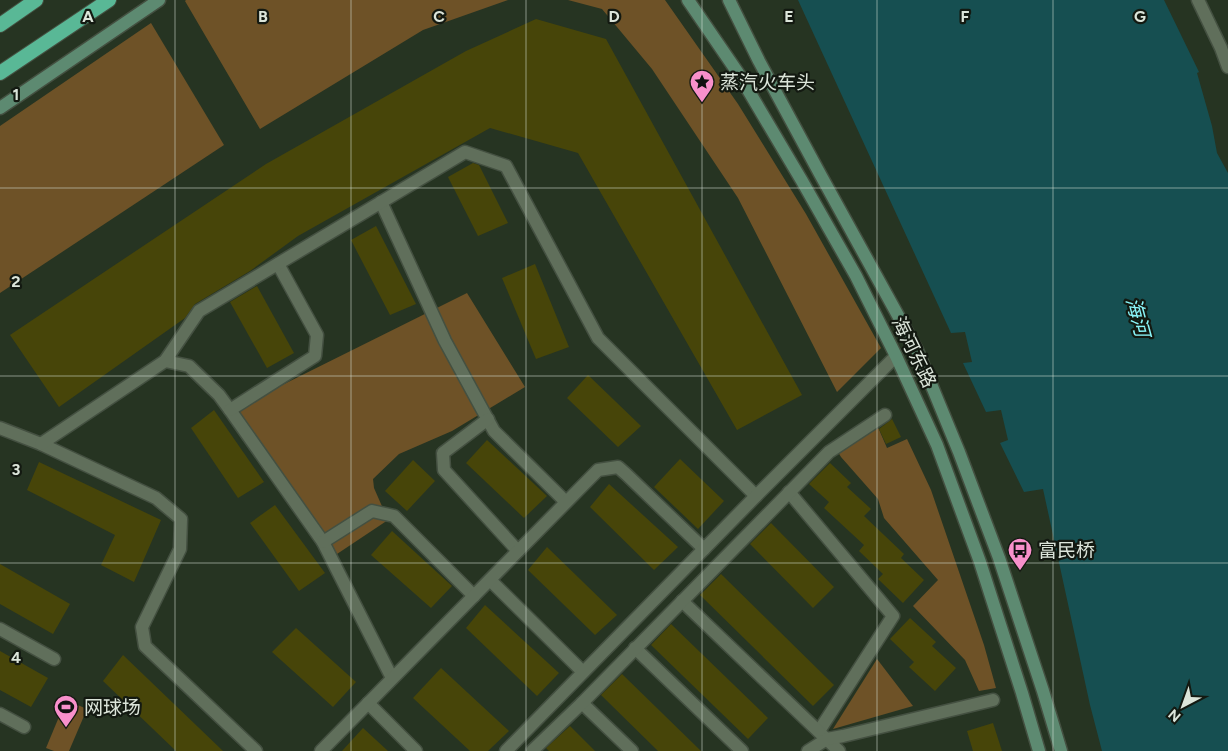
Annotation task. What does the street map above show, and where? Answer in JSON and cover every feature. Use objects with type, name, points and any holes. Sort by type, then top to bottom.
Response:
[{"type":"highway","points":[[0,25],[36,0]]},
{"type":"highway","points":[[0,73],[109,0]]},
{"type":"main road","points":[[0,108],[158,0]]},
{"type":"main road","name":"海河东路","points":[[688,0],[738,73],[797,173],[856,276],[896,356],[937,445],[980,562],[1022,693],[1038,751]]},
{"type":"main road","name":"海河东路","points":[[729,0],[759,61],[917,350],[959,452],[999,558],[1061,751]]},
{"type":"street","points":[[1198,0],[1228,67]]},
{"type":"street","points":[[41,444],[165,361],[199,311],[465,152],[506,166],[598,338],[756,496]]},
{"type":"street","points":[[381,202],[445,342],[494,431],[566,502]]},
{"type":"street","points":[[230,410],[315,356],[316,335],[278,264]]},
{"type":"street","points":[[506,751],[896,356]]},
{"type":"street","points":[[165,361],[189,366],[219,395],[230,410],[324,542],[392,678]]},
{"type":"street","points":[[532,751],[582,703],[829,452],[885,415]]},
{"type":"street","points":[[488,419],[443,453],[444,470],[518,551]]},
{"type":"street","points":[[0,428],[41,444],[156,498],[181,519],[180,549],[142,627],[145,646],[256,751]]},
{"type":"street","points":[[321,751],[598,470],[618,467],[704,549]]},
{"type":"street","points":[[789,492],[893,616],[823,735],[808,751]]},
{"type":"street","points":[[324,542],[372,511],[394,516],[474,596]]},
{"type":"street","points":[[490,580],[584,672]]},
{"type":"street","points":[[682,601],[839,751]]},
{"type":"street","points":[[0,628],[54,659]]},
{"type":"street","points":[[635,648],[742,751]]},
{"type":"street","points":[[823,735],[843,736],[993,700]]},
{"type":"street","points":[[582,703],[632,751]]},
{"type":"street","points":[[368,704],[416,751]]},
{"type":"street","points":[[0,714],[24,727]]},
{"type":"shaded area","points":[[186,0],[508,0],[423,30],[260,129]]},
{"type":"shaded area","points":[[568,0],[665,0],[738,104],[806,214],[881,348],[837,392],[738,198],[652,69],[602,9]]},
{"type":"shaded area","points":[[151,23],[224,145],[0,293],[0,126]]},
{"type":"shaded area","points":[[467,293],[525,387],[452,431],[399,454],[373,479],[374,488],[388,520],[337,554],[236,408]]},
{"type":"shaded area","points":[[874,418],[887,448],[907,439],[931,490],[984,645],[996,688],[979,691],[965,660],[913,606],[938,580],[884,518],[878,499],[841,457],[835,447]]},
{"type":"shaded area","points":[[877,659],[913,706],[833,729]]},
{"type":"shaded area","name":"网球场","points":[[66,700],[87,709],[69,751],[54,751],[46,748]]},
{"type":"water","name":"海河","points":[[798,0],[1164,0],[1199,72],[1197,73],[1212,126],[1217,153],[1228,173],[1228,751],[1102,751],[1090,705],[1043,489],[1024,492],[1000,443],[1008,440],[1001,410],[986,412],[963,363],[972,362],[965,332],[951,333]]},
{"type":"building","points":[[536,19],[606,39],[802,395],[737,430],[578,153],[490,128],[298,236],[250,271],[195,304],[185,318],[59,407],[10,335],[266,164],[466,51]]},
{"type":"building","points":[[473,163],[479,165],[508,223],[478,236],[448,177]]},
{"type":"building","points":[[376,226],[416,304],[390,315],[351,240]]},
{"type":"building","points":[[535,264],[569,347],[536,359],[502,278]]},
{"type":"building","points":[[257,286],[294,353],[267,368],[230,302]]},
{"type":"building","points":[[588,375],[641,426],[618,447],[567,398]]},
{"type":"building","points":[[214,410],[264,482],[238,498],[191,428]]},
{"type":"building","points":[[892,419],[901,437],[886,444],[879,429]]},
{"type":"building","points":[[487,440],[547,496],[524,518],[466,463]]},
{"type":"building","points":[[680,459],[724,501],[698,529],[654,487]]},
{"type":"building","points":[[413,460],[435,481],[407,511],[385,491]]},
{"type":"building","points":[[39,462],[161,520],[134,582],[101,565],[115,535],[27,490]]},
{"type":"building","points":[[830,463],[851,483],[847,487],[871,509],[864,516],[904,554],[901,558],[924,580],[903,603],[878,579],[883,574],[859,551],[864,545],[824,508],[829,502],[809,484]]},
{"type":"building","points":[[609,484],[678,547],[654,570],[590,507]]},
{"type":"building","points":[[275,505],[325,573],[299,591],[250,523]]},
{"type":"building","points":[[771,523],[834,587],[813,608],[750,544]]},
{"type":"building","points":[[392,531],[452,586],[431,608],[371,555]]},
{"type":"building","points":[[547,547],[617,615],[595,635],[528,570]]},
{"type":"building","points":[[0,564],[70,604],[53,634],[0,604]]},
{"type":"building","points":[[721,574],[834,685],[813,706],[700,595]]},
{"type":"building","points":[[485,605],[559,673],[537,696],[466,628]]},
{"type":"building","points":[[910,618],[936,642],[932,646],[956,668],[935,691],[909,667],[914,662],[890,639]]},
{"type":"building","points":[[671,624],[768,718],[748,739],[651,645]]},
{"type":"building","points":[[296,628],[356,682],[333,707],[272,652]]},
{"type":"building","points":[[0,651],[48,678],[31,707],[0,690]]},
{"type":"building","points":[[123,655],[223,751],[176,751],[103,681]]},
{"type":"building","points":[[441,668],[509,731],[488,751],[470,751],[413,698]]},
{"type":"building","points":[[622,674],[701,751],[658,751],[601,695]]},
{"type":"building","points":[[993,723],[1002,751],[973,751],[967,731]]},
{"type":"building","points":[[570,726],[595,751],[549,751],[546,748]]},
{"type":"building","points":[[363,728],[388,751],[342,751]]},
{"type":"place","name":"蒸汽火车头","points":[[702,103]]},
{"type":"place","name":"富民桥","points":[[1020,571]]},
{"type":"place","name":"网球场","points":[[66,728]]}]
